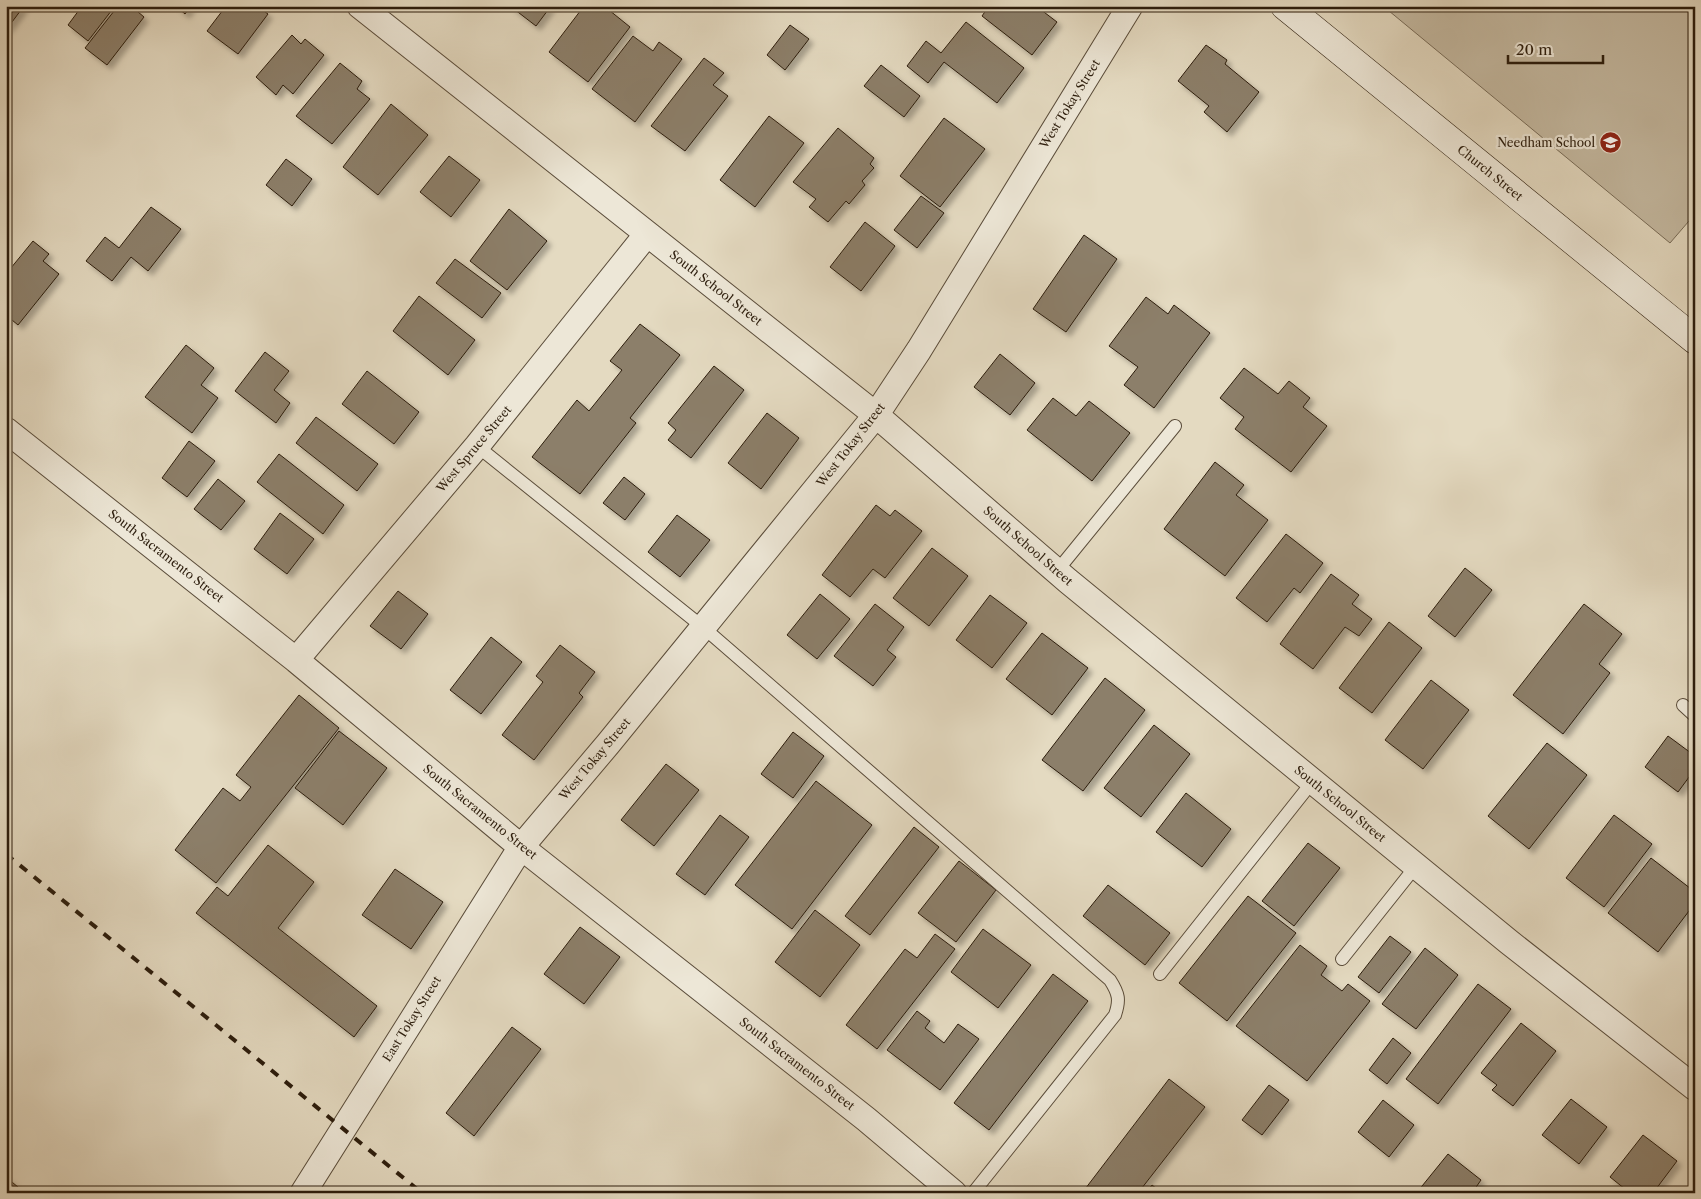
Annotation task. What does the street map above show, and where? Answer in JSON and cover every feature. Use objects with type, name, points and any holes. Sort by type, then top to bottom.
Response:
[{"type":"street","name":"South School Street","points":[[360,6],[876,415],[1057,570],[1416,866],[1509,942],[1695,1088]]},
{"type":"street","name":"West Tokay Street","points":[[521,846],[704,628],[876,415],[919,350],[1130,6]]},
{"type":"street","name":"Church Street","points":[[1285,6],[1695,340]]},
{"type":"street","name":"West Spruce Street","points":[[296,660],[477,446],[647,234]]},
{"type":"street","name":"South Sacramento Street","points":[[6,430],[296,660],[521,846],[866,1119],[954,1193]]},
{"type":"street","name":"East Tokay Street","points":[[303,1193],[521,846]]},
{"type":"lane","points":[[1057,570],[1175,426]]},
{"type":"lane","points":[[477,446],[704,628],[1110,980],[1117,992],[1119,1004],[1115,1015],[973,1193]]},
{"type":"lane","points":[[1683,706],[1695,716]]},
{"type":"lane","points":[[1160,974],[1313,781]]},
{"type":"lane","points":[[1342,959],[1416,866]]},
{"type":"shaded area","name":"Needham School","points":[[1383,6],[1695,6],[1695,214],[1670,243]]},
{"type":"building","points":[[6,6],[24,6],[6,30]]},
{"type":"building","points":[[82,6],[115,6],[88,41],[68,25]]},
{"type":"building","points":[[118,6],[131,6],[144,17],[107,65],[85,48]]},
{"type":"building","points":[[176,6],[191,6],[185,14]]},
{"type":"building","points":[[226,6],[257,6],[268,14],[238,54],[207,31]]},
{"type":"building","points":[[510,6],[551,6],[536,26]]},
{"type":"building","points":[[584,6],[604,6],[630,27],[588,82],[549,52]]},
{"type":"building","points":[[989,6],[1036,6],[1057,22],[1032,55],[982,16]]},
{"type":"building","points":[[966,22],[1024,68],[997,103],[944,62],[928,83],[907,66],[926,41],[941,53]]},
{"type":"building","points":[[790,25],[809,39],[785,70],[767,55]]},
{"type":"building","points":[[292,35],[301,44],[305,39],[324,55],[293,94],[283,85],[276,95],[256,77]]},
{"type":"building","points":[[633,36],[653,51],[659,42],[682,59],[635,122],[592,89]]},
{"type":"building","points":[[1206,45],[1227,60],[1225,64],[1259,92],[1227,132],[1204,112],[1209,106],[1178,81]]},
{"type":"building","points":[[704,58],[724,73],[713,85],[728,96],[685,151],[651,126]]},
{"type":"building","points":[[340,63],[362,81],[357,89],[370,99],[332,144],[296,116]]},
{"type":"building","points":[[881,65],[920,96],[904,117],[864,86]]},
{"type":"building","points":[[391,104],[428,135],[378,195],[343,167]]},
{"type":"building","points":[[769,116],[804,143],[755,207],[720,180]]},
{"type":"building","points":[[944,118],[985,149],[940,207],[900,176]]},
{"type":"building","points":[[838,128],[874,158],[870,164],[874,168],[862,181],[865,185],[849,204],[846,201],[828,222],[809,207],[816,199],[793,182]]},
{"type":"building","points":[[449,156],[480,180],[451,217],[420,192]]},
{"type":"building","points":[[286,159],[312,179],[292,206],[266,185]]},
{"type":"building","points":[[921,196],[944,213],[917,248],[894,230]]},
{"type":"building","points":[[151,207],[181,229],[148,271],[131,257],[112,281],[86,261],[105,237],[119,248]]},
{"type":"building","points":[[509,209],[547,241],[507,290],[470,261]]},
{"type":"building","points":[[865,222],[895,246],[861,291],[830,267]]},
{"type":"building","points":[[1084,235],[1117,259],[1066,332],[1033,309]]},
{"type":"building","points":[[33,241],[49,254],[43,261],[59,274],[18,325],[6,315],[6,274]]},
{"type":"building","points":[[455,259],[501,293],[482,318],[436,283]]},
{"type":"building","points":[[419,296],[475,340],[448,375],[393,331]]},
{"type":"building","points":[[1146,297],[1168,314],[1174,305],[1210,333],[1154,408],[1124,385],[1138,367],[1109,346]]},
{"type":"building","points":[[640,324],[680,355],[630,418],[636,423],[580,494],[532,457],[577,400],[589,411],[622,370],[610,361]]},
{"type":"building","points":[[186,345],[214,368],[201,385],[218,398],[192,433],[145,397]]},
{"type":"building","points":[[265,352],[289,371],[274,390],[290,403],[276,423],[235,391]]},
{"type":"building","points":[[1000,354],[1035,383],[1010,415],[974,387]]},
{"type":"building","points":[[714,366],[744,390],[691,458],[668,440],[676,430],[668,423]]},
{"type":"building","points":[[1244,368],[1278,394],[1289,381],[1310,398],[1303,407],[1327,426],[1291,472],[1235,429],[1244,417],[1220,398]]},
{"type":"building","points":[[367,371],[419,412],[394,444],[342,404]]},
{"type":"building","points":[[1053,398],[1076,416],[1089,401],[1130,433],[1092,481],[1027,430]]},
{"type":"building","points":[[767,413],[799,438],[761,489],[728,463]]},
{"type":"building","points":[[316,417],[378,464],[357,491],[296,443]]},
{"type":"building","points":[[189,441],[215,461],[187,497],[162,478]]},
{"type":"building","points":[[279,454],[344,505],[323,534],[257,482]]},
{"type":"building","points":[[1215,462],[1244,485],[1236,495],[1268,520],[1225,576],[1164,529]]},
{"type":"building","points":[[624,477],[645,494],[625,520],[603,503]]},
{"type":"building","points":[[218,479],[245,501],[221,530],[194,509]]},
{"type":"building","points":[[876,505],[890,516],[895,510],[922,531],[885,578],[873,569],[850,597],[822,575]]},
{"type":"building","points":[[280,513],[314,539],[287,574],[254,549]]},
{"type":"building","points":[[677,515],[710,540],[680,577],[648,552]]},
{"type":"building","points":[[1286,534],[1323,563],[1300,593],[1294,588],[1267,622],[1236,598]]},
{"type":"building","points":[[932,548],[968,576],[929,626],[893,598]]},
{"type":"building","points":[[1465,568],[1492,590],[1455,637],[1428,616]]},
{"type":"building","points":[[1331,574],[1359,595],[1352,604],[1372,619],[1359,636],[1345,627],[1313,669],[1280,644]]},
{"type":"building","points":[[398,591],[428,614],[401,649],[370,626]]},
{"type":"building","points":[[820,594],[850,619],[817,659],[787,635]]},
{"type":"building","points":[[990,595],[1027,623],[992,668],[956,640]]},
{"type":"building","points":[[875,604],[904,627],[887,650],[896,657],[873,686],[834,656]]},
{"type":"building","points":[[1584,604],[1622,634],[1599,664],[1610,673],[1563,734],[1513,695]]},
{"type":"building","points":[[1389,622],[1422,648],[1372,713],[1339,688]]},
{"type":"building","points":[[1042,633],[1088,668],[1052,715],[1006,679]]},
{"type":"building","points":[[491,637],[522,662],[481,714],[450,690]]},
{"type":"building","points":[[560,645],[595,672],[579,693],[583,697],[534,760],[502,735],[543,682],[536,676]]},
{"type":"building","points":[[1105,678],[1145,710],[1083,791],[1042,760]]},
{"type":"building","points":[[1431,680],[1469,710],[1423,769],[1385,740]]},
{"type":"building","points":[[299,695],[339,728],[216,883],[175,850],[223,788],[240,801],[251,787],[236,775]]},
{"type":"building","points":[[1154,725],[1190,754],[1141,817],[1104,788]]},
{"type":"building","points":[[339,731],[387,768],[343,825],[295,788]]},
{"type":"building","points":[[793,732],[824,756],[793,798],[761,774]]},
{"type":"building","points":[[1668,736],[1695,756],[1695,769],[1678,792],[1645,767]]},
{"type":"building","points":[[1547,743],[1587,775],[1529,849],[1488,816]]},
{"type":"building","points":[[666,764],[699,790],[654,846],[621,820]]},
{"type":"building","points":[[816,781],[872,825],[792,929],[735,885]]},
{"type":"building","points":[[1186,793],[1231,829],[1202,867],[1156,832]]},
{"type":"building","points":[[720,815],[749,837],[705,895],[676,874]]},
{"type":"building","points":[[1614,815],[1652,844],[1604,907],[1566,878]]},
{"type":"building","points":[[914,827],[939,847],[870,935],[845,916]]},
{"type":"building","points":[[1308,843],[1340,868],[1294,926],[1262,901]]},
{"type":"building","points":[[268,845],[314,882],[278,928],[377,1006],[354,1037],[196,913],[217,887],[228,896]]},
{"type":"building","points":[[1651,858],[1695,892],[1695,903],[1658,952],[1608,913]]},
{"type":"building","points":[[959,861],[996,890],[956,942],[918,913]]},
{"type":"building","points":[[395,869],[443,902],[411,949],[362,915]]},
{"type":"building","points":[[1108,885],[1170,933],[1145,965],[1083,916]]},
{"type":"building","points":[[1248,896],[1296,933],[1227,1021],[1179,983]]},
{"type":"building","points":[[815,910],[860,945],[820,997],[775,962]]},
{"type":"building","points":[[580,927],[620,957],[584,1004],[544,974]]},
{"type":"building","points":[[983,929],[1031,965],[998,1008],[951,972]]},
{"type":"building","points":[[935,934],[955,949],[877,1049],[846,1025],[905,949],[917,958]]},
{"type":"building","points":[[1390,936],[1411,952],[1379,993],[1358,977]]},
{"type":"building","points":[[1300,945],[1327,966],[1321,975],[1342,991],[1348,984],[1370,1001],[1307,1081],[1236,1026]]},
{"type":"building","points":[[1425,948],[1458,975],[1416,1029],[1382,1004]]},
{"type":"building","points":[[1053,974],[1088,1001],[989,1130],[954,1103]]},
{"type":"building","points":[[1478,984],[1511,1009],[1438,1104],[1406,1079]]},
{"type":"building","points":[[917,1011],[930,1021],[925,1028],[944,1043],[958,1024],[979,1039],[940,1090],[887,1050]]},
{"type":"building","points":[[1521,1023],[1556,1051],[1513,1106],[1492,1090],[1497,1085],[1481,1073]]},
{"type":"building","points":[[512,1027],[541,1049],[474,1136],[446,1113]]},
{"type":"building","points":[[1393,1038],[1411,1053],[1387,1084],[1369,1070]]},
{"type":"building","points":[[1169,1079],[1205,1107],[1138,1193],[1082,1193]]},
{"type":"building","points":[[1269,1085],[1289,1100],[1262,1135],[1242,1120]]},
{"type":"building","points":[[1571,1099],[1607,1127],[1579,1164],[1542,1135]]},
{"type":"building","points":[[1383,1100],[1414,1125],[1389,1157],[1358,1132]]},
{"type":"building","points":[[1643,1135],[1677,1161],[1653,1193],[1630,1193],[1610,1177]]},
{"type":"building","points":[[1448,1154],[1481,1180],[1472,1193],[1420,1193],[1418,1191]]},
{"type":"building","points":[[6,1177],[25,1193],[6,1193]]},
{"type":"building","points":[[1152,1185],[1162,1193],[1146,1193]]},
{"type":"railway","points":[[6,854],[422,1193]]},
{"type":"place","name":"Needham School","points":[[1611,143]]}]
